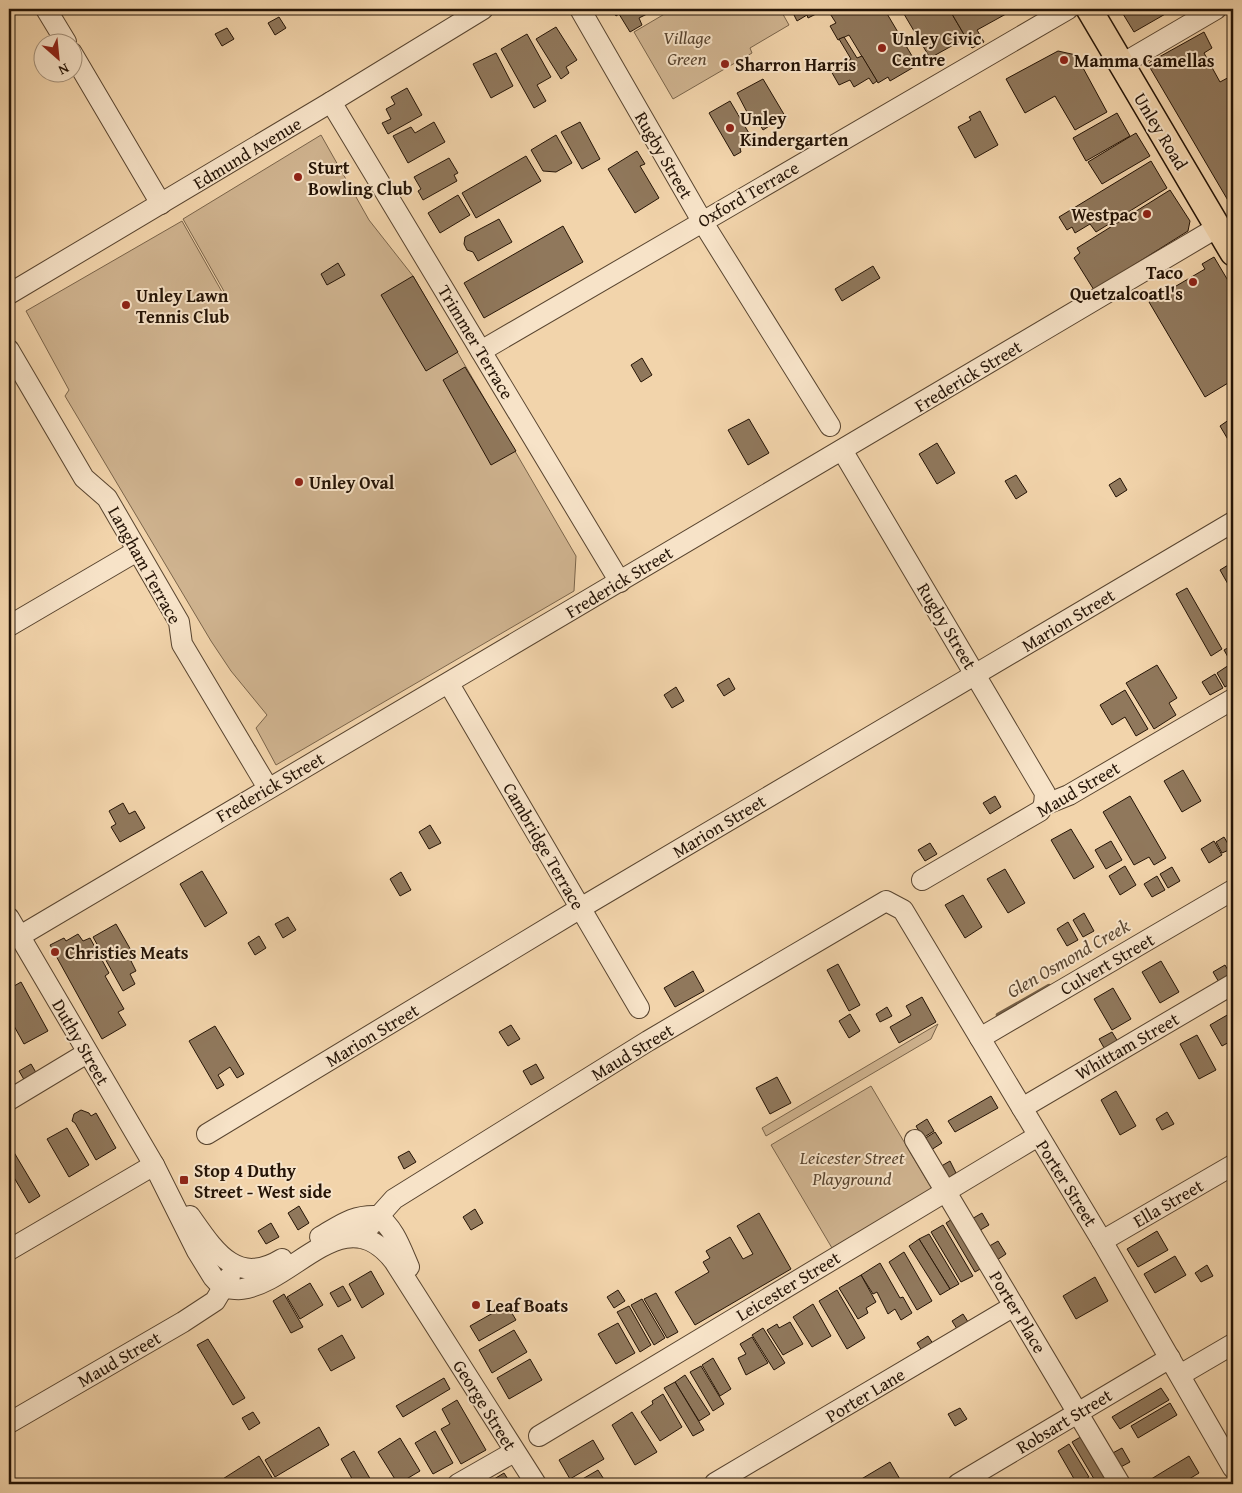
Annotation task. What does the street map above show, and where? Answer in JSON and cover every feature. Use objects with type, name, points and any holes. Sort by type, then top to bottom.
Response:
[{"type":"main road","name":"Unley Road","points":[[1089,9],[1233,253]]},
{"type":"street","points":[[46,9],[60,32]]},
{"type":"street","name":"Edmund Avenue","points":[[9,294],[483,9]]},
{"type":"street","name":"Rugby Street","points":[[580,9],[702,221],[830,426]]},
{"type":"street","name":"Oxford Terrace","points":[[481,351],[1068,9]]},
{"type":"street","points":[[1122,64],[1216,9]]},
{"type":"street","points":[[82,70],[161,204]]},
{"type":"street","name":"Trimmer Terrace","points":[[331,102],[620,582]]},
{"type":"street","name":"Frederick Street","points":[[20,936],[1218,228]]},
{"type":"street","name":"Langham Terrace","points":[[9,350],[84,478],[107,498],[179,622],[182,644],[268,788]]},
{"type":"street","name":"Rugby Street","points":[[842,450],[1045,793],[1044,805]]},
{"type":"street","name":"Marion Street","points":[[207,1134],[581,908],[1233,522]]},
{"type":"street","points":[[9,626],[137,551]]},
{"type":"street","name":"Cambridge Terrace","points":[[449,684],[639,1008]]},
{"type":"street","name":"Maud Street","points":[[922,880],[1040,811],[1044,805],[1069,795],[1233,698]]},
{"type":"street","name":"Culvert Street","points":[[980,1038],[1233,890]]},
{"type":"street","name":"Maud Street","points":[[360,1237],[394,1199],[648,1041],[886,901],[894,904]]},
{"type":"street","name":"Porter Street","points":[[894,904],[903,910],[980,1038],[1102,1241],[1233,1468]]},
{"type":"street","name":"Duthy Street","points":[[9,918],[154,1165],[217,1254],[237,1266]]},
{"type":"street","name":"Whittam Street","points":[[1022,1108],[1233,984]]},
{"type":"street","points":[[9,1100],[87,1053]]},
{"type":"street","name":"Leicester Street","points":[[539,1436],[1038,1136]]},
{"type":"street","name":"Porter Place","points":[[916,1140],[1120,1484]]},
{"type":"street","points":[[9,1250],[154,1165]]},
{"type":"street","name":"Duthy Street","points":[[154,1165],[196,1251],[213,1277],[223,1288]]},
{"type":"street","name":"Ella Street","points":[[1102,1241],[1233,1165]]},
{"type":"street","points":[[237,1266],[251,1270],[268,1268],[352,1218],[361,1215],[377,1216]]},
{"type":"street","name":"George Street","points":[[377,1216],[385,1222],[393,1233],[436,1326]]},
{"type":"street","points":[[223,1288],[241,1290],[260,1284],[332,1241],[360,1237]]},
{"type":"street","name":"George Street","points":[[360,1237],[374,1241],[387,1252],[536,1484]]},
{"type":"street","name":"Maud Street","points":[[9,1423],[183,1322],[215,1301],[237,1266]]},
{"type":"street","name":"Porter Lane","points":[[715,1483],[1014,1306]]},
{"type":"street","name":"Robsart Street","points":[[958,1484],[1078,1413],[1175,1366],[1233,1344]]},
{"type":"street","points":[[458,1484],[514,1452]]},
{"type":"green space","name":"Village Green","points":[[673,9],[780,9],[789,25],[750,48],[752,53],[673,99],[634,32]]},
{"type":"green space","points":[[321,135],[369,220],[413,276],[576,556],[574,591],[276,765],[256,728],[267,715],[231,671],[211,641],[65,396],[69,390],[26,311],[182,221],[226,299],[229,300],[183,219]]},
{"type":"green space","points":[[938,1024],[931,1039],[766,1136],[762,1128]]},
{"type":"green space","name":"Leicester Street Playground","points":[[871,1086],[932,1189],[832,1248],[771,1145]]},
{"type":"building","points":[[612,9],[644,9],[647,14],[639,18],[642,25],[630,32],[619,14],[616,16]]},
{"type":"building","points":[[796,9],[826,9],[808,18],[807,15],[797,21],[792,11]]},
{"type":"building","name":"Unley Civic Centre","points":[[827,9],[892,9],[886,12],[915,61],[912,63],[914,67],[890,81],[888,77],[878,83],[849,35],[838,40],[830,26],[836,23]]},
{"type":"building","points":[[901,9],[949,9],[966,38],[930,58]]},
{"type":"building","points":[[961,9],[1015,9],[977,30],[984,42],[972,48],[952,14]]},
{"type":"building","points":[[1120,9],[1174,9],[1134,32]]},
{"type":"building","points":[[279,17],[286,28],[275,35],[268,23]]},
{"type":"building","points":[[556,27],[577,60],[566,67],[569,73],[561,79],[536,39]]},
{"type":"building","points":[[227,28],[234,39],[222,46],[215,34]]},
{"type":"building","points":[[1204,32],[1212,48],[1204,53],[1220,82],[1233,75],[1233,209],[1149,66],[1150,62]]},
{"type":"building","points":[[527,34],[551,77],[537,85],[546,101],[534,108],[501,49]]},
{"type":"building","points":[[844,37],[857,58],[862,56],[877,81],[873,84],[869,78],[854,87],[850,80],[839,85],[831,71],[851,59],[839,39]]},
{"type":"building","points":[[1058,51],[1076,55],[1107,112],[1075,130],[1055,96],[1025,113],[1006,79]]},
{"type":"building","points":[[496,53],[513,86],[491,98],[473,64]]},
{"type":"building","points":[[763,79],[785,116],[763,130],[752,111],[748,114],[737,93]]},
{"type":"building","points":[[407,88],[422,115],[388,134],[382,123],[391,119],[386,109],[395,104],[391,97]]},
{"type":"building","points":[[730,101],[753,140],[740,148],[741,152],[734,156],[709,113]]},
{"type":"building","points":[[980,111],[998,145],[975,158],[958,127],[971,120],[969,117]]},
{"type":"building","points":[[1117,113],[1130,136],[1086,161],[1073,138]]},
{"type":"building","points":[[434,122],[445,142],[408,163],[393,136],[411,127],[415,133]]},
{"type":"building","points":[[580,122],[600,159],[582,169],[561,132]]},
{"type":"building","points":[[1136,133],[1150,156],[1102,184],[1088,162]]},
{"type":"building","points":[[556,135],[572,163],[556,172],[543,171],[531,150]]},
{"type":"building","points":[[637,151],[645,164],[640,166],[659,198],[635,213],[608,169]]},
{"type":"building","points":[[526,156],[541,181],[476,218],[462,193]]},
{"type":"building","points":[[449,158],[458,173],[454,175],[457,181],[423,200],[418,191],[421,189],[414,177]]},
{"type":"building","points":[[1151,161],[1167,188],[1096,232],[1090,224],[1075,233],[1072,227],[1067,230],[1059,217]]},
{"type":"building","points":[[1170,190],[1190,221],[1188,231],[1094,290],[1074,258],[1080,253],[1077,248]]},
{"type":"building","points":[[458,195],[470,215],[440,233],[428,213]]},
{"type":"building","points":[[499,219],[512,242],[478,261],[473,252],[467,250],[464,244],[465,237]]},
{"type":"building","points":[[563,226],[583,262],[484,318],[464,283]]},
{"type":"building","points":[[1214,257],[1233,289],[1233,380],[1205,397],[1149,302],[1205,269],[1202,264]]},
{"type":"building","points":[[338,263],[345,275],[327,285],[321,274]]},
{"type":"building","points":[[873,266],[880,278],[842,301],[835,289]]},
{"type":"building","points":[[413,276],[458,352],[426,371],[381,295]]},
{"type":"building","points":[[642,358],[652,375],[641,382],[631,365]]},
{"type":"building","points":[[465,367],[516,451],[491,465],[443,380]]},
{"type":"building","points":[[1233,417],[1233,448],[1220,426]]},
{"type":"building","points":[[749,419],[769,453],[748,465],[728,430]]},
{"type":"building","points":[[937,443],[955,473],[937,484],[919,454]]},
{"type":"building","points":[[1016,475],[1027,492],[1016,499],[1005,481]]},
{"type":"building","points":[[1120,478],[1127,490],[1116,497],[1109,485]]},
{"type":"building","points":[[1233,562],[1233,593],[1220,570]]},
{"type":"building","points":[[1187,588],[1222,649],[1211,656],[1176,594]]},
{"type":"building","points":[[1233,645],[1233,666],[1224,650]]},
{"type":"building","points":[[1157,665],[1177,698],[1169,703],[1176,715],[1154,729],[1126,683]]},
{"type":"building","points":[[1229,665],[1233,672],[1233,682],[1225,687],[1217,673]]},
{"type":"building","points":[[1215,674],[1223,688],[1210,695],[1202,682]]},
{"type":"building","points":[[729,678],[735,689],[724,696],[717,685]]},
{"type":"building","points":[[676,687],[684,701],[672,708],[664,695]]},
{"type":"building","points":[[1125,690],[1148,729],[1136,736],[1125,717],[1112,725],[1100,705]]},
{"type":"building","points":[[1183,770],[1201,801],[1182,812],[1164,781]]},
{"type":"building","points":[[995,796],[1001,807],[990,814],[983,803]]},
{"type":"building","points":[[1130,796],[1166,858],[1154,865],[1149,857],[1134,865],[1103,812]]},
{"type":"building","points":[[123,803],[129,814],[135,811],[145,828],[120,842],[111,827],[116,824],[109,811]]},
{"type":"building","points":[[430,825],[441,843],[429,849],[419,832]]},
{"type":"building","points":[[1071,829],[1094,867],[1074,879],[1051,840]]},
{"type":"building","points":[[1224,837],[1231,849],[1222,853],[1216,842]]},
{"type":"building","points":[[1111,841],[1122,860],[1106,869],[1095,850]]},
{"type":"building","points":[[1214,841],[1222,855],[1209,863],[1201,849]]},
{"type":"building","points":[[930,843],[937,854],[925,861],[918,850]]},
{"type":"building","points":[[1125,866],[1136,885],[1120,895],[1109,876]]},
{"type":"building","points":[[1172,867],[1180,881],[1168,888],[1160,874]]},
{"type":"building","points":[[1005,869],[1025,903],[1008,913],[987,879]]},
{"type":"building","points":[[202,871],[227,913],[205,927],[180,884]]},
{"type":"building","points":[[401,872],[411,890],[400,896],[390,879]]},
{"type":"building","points":[[1157,876],[1165,890],[1152,897],[1144,884]]},
{"type":"building","points":[[963,895],[982,927],[965,938],[945,905]]},
{"type":"building","points":[[1084,913],[1094,931],[1083,937],[1073,920]]},
{"type":"building","points":[[288,917],[296,930],[283,938],[275,924]]},
{"type":"building","points":[[1068,922],[1078,940],[1067,946],[1057,929]]},
{"type":"building","points":[[116,924],[136,959],[131,961],[136,971],[130,974],[135,984],[123,991],[93,937]]},
{"type":"building","points":[[78,934],[83,941],[90,938],[109,973],[105,976],[124,1009],[118,1012],[126,1025],[102,1039],[50,945],[64,938],[66,941]]},
{"type":"building","points":[[259,936],[266,948],[255,955],[248,943]]},
{"type":"building","points":[[1161,961],[1179,992],[1160,1003],[1142,972]]},
{"type":"building","points":[[838,964],[860,1005],[849,1011],[827,970]]},
{"type":"building","points":[[1225,965],[1232,977],[1220,984],[1213,972]]},
{"type":"building","points":[[693,971],[704,991],[675,1007],[664,988]]},
{"type":"building","points":[[21,982],[48,1031],[24,1044],[9,1017],[9,989]]},
{"type":"building","points":[[1113,988],[1131,1019],[1112,1030],[1094,999]]},
{"type":"building","points":[[922,997],[936,1022],[899,1043],[890,1027],[911,1015],[906,1006]]},
{"type":"building","points":[[887,1007],[892,1016],[880,1022],[876,1014]]},
{"type":"building","points":[[850,1014],[860,1031],[849,1038],[839,1021]]},
{"type":"building","points":[[1229,1014],[1233,1021],[1233,1040],[1222,1046],[1210,1025]]},
{"type":"building","points":[[511,1025],[520,1039],[508,1046],[499,1032]]},
{"type":"building","points":[[215,1026],[244,1074],[237,1078],[230,1067],[218,1075],[224,1085],[217,1089],[189,1041]]},
{"type":"building","points":[[1112,1032],[1120,1045],[1107,1053],[1099,1039]]},
{"type":"building","points":[[1197,1035],[1216,1070],[1199,1079],[1180,1044]]},
{"type":"building","points":[[31,1064],[38,1076],[26,1083],[19,1071]]},
{"type":"building","points":[[536,1064],[544,1078],[531,1085],[523,1071]]},
{"type":"building","points":[[777,1077],[791,1103],[770,1114],[756,1088]]},
{"type":"building","points":[[1116,1091],[1136,1126],[1120,1135],[1101,1100]]},
{"type":"building","points":[[991,1096],[998,1108],[955,1132],[948,1121]]},
{"type":"building","points":[[81,1110],[89,1113],[91,1116],[96,1113],[116,1148],[96,1160],[75,1123],[72,1121],[74,1114]]},
{"type":"building","points":[[1167,1112],[1174,1124],[1162,1130],[1156,1119]]},
{"type":"building","points":[[927,1119],[934,1131],[923,1138],[916,1126]]},
{"type":"building","points":[[67,1128],[89,1165],[69,1177],[47,1139]]},
{"type":"building","points":[[935,1132],[942,1143],[931,1150],[924,1139]]},
{"type":"building","points":[[9,1144],[40,1196],[29,1203],[9,1169]]},
{"type":"building","points":[[409,1151],[416,1162],[404,1169],[398,1157]]},
{"type":"building","points":[[950,1161],[956,1173],[945,1180],[938,1168]]},
{"type":"building","points":[[299,1206],[309,1223],[298,1230],[288,1213]]},
{"type":"building","points":[[475,1209],[483,1223],[471,1230],[463,1217]]},
{"type":"building","points":[[759,1213],[791,1269],[695,1325],[675,1292],[709,1272],[703,1262],[710,1258],[706,1251],[730,1237],[743,1259],[753,1254],[737,1226]]},
{"type":"building","points":[[982,1213],[989,1225],[977,1232],[970,1220]]},
{"type":"building","points":[[957,1216],[987,1265],[975,1272],[946,1223]]},
{"type":"building","points":[[271,1223],[279,1237],[266,1244],[258,1231]]},
{"type":"building","points":[[943,1225],[973,1276],[961,1282],[931,1232]]},
{"type":"building","points":[[1157,1231],[1168,1250],[1138,1267],[1127,1249]]},
{"type":"building","points":[[929,1234],[959,1284],[950,1289],[919,1239]]},
{"type":"building","points":[[919,1239],[950,1289],[940,1295],[909,1246]]},
{"type":"building","points":[[998,1241],[1006,1254],[994,1262],[986,1248]]},
{"type":"building","points":[[904,1252],[932,1301],[917,1310],[889,1262]]},
{"type":"building","points":[[1175,1256],[1186,1275],[1155,1293],[1144,1274]]},
{"type":"building","points":[[880,1263],[900,1298],[903,1297],[912,1313],[901,1320],[895,1309],[888,1314],[877,1292],[873,1294],[861,1275]]},
{"type":"building","points":[[1207,1265],[1213,1276],[1201,1282],[1195,1273]]},
{"type":"building","points":[[371,1271],[384,1294],[362,1308],[349,1284]]},
{"type":"building","points":[[861,1275],[876,1302],[866,1308],[868,1313],[858,1319],[839,1288]]},
{"type":"building","points":[[1095,1277],[1108,1301],[1076,1319],[1063,1296]]},
{"type":"building","points":[[310,1283],[323,1305],[300,1319],[287,1297]]},
{"type":"building","points":[[343,1286],[351,1300],[338,1307],[330,1293]]},
{"type":"building","points":[[618,1290],[625,1301],[614,1308],[607,1297]]},
{"type":"building","points":[[837,1290],[865,1338],[847,1349],[819,1301]]},
{"type":"building","points":[[656,1293],[678,1332],[667,1338],[644,1299]]},
{"type":"building","points":[[284,1294],[303,1327],[291,1333],[273,1301]]},
{"type":"building","points":[[642,1299],[665,1338],[654,1345],[631,1305]]},
{"type":"building","points":[[813,1304],[831,1336],[812,1347],[793,1317]]},
{"type":"building","points":[[507,1305],[516,1320],[479,1341],[470,1326]]},
{"type":"building","points":[[629,1306],[651,1345],[640,1352],[617,1312]]},
{"type":"building","points":[[963,1314],[970,1325],[959,1332],[952,1321]]},
{"type":"building","points":[[790,1322],[803,1344],[783,1355],[767,1330],[777,1324],[779,1328]]},
{"type":"building","points":[[618,1323],[635,1353],[616,1364],[598,1334]]},
{"type":"building","points":[[763,1328],[785,1363],[774,1370],[752,1335]]},
{"type":"building","points":[[514,1330],[527,1352],[492,1373],[479,1350]]},
{"type":"building","points":[[342,1335],[355,1358],[331,1371],[318,1349]]},
{"type":"building","points":[[928,1336],[935,1347],[924,1354],[917,1343]]},
{"type":"building","points":[[752,1337],[768,1363],[746,1375],[738,1358],[746,1354],[740,1344]]},
{"type":"building","points":[[208,1339],[245,1398],[233,1405],[197,1345]]},
{"type":"building","points":[[713,1358],[731,1389],[720,1396],[702,1365]]},
{"type":"building","points":[[530,1359],[542,1380],[509,1399],[497,1378]]},
{"type":"building","points":[[701,1366],[724,1404],[713,1411],[690,1372]]},
{"type":"building","points":[[685,1375],[710,1414],[699,1421],[675,1382]]},
{"type":"building","points":[[444,1378],[450,1389],[403,1417],[396,1406]]},
{"type":"building","points":[[675,1382],[704,1430],[693,1436],[664,1388]]},
{"type":"building","points":[[1161,1388],[1169,1400],[1120,1429],[1112,1417]]},
{"type":"building","points":[[663,1394],[682,1427],[660,1441],[641,1412],[653,1404],[652,1401]]},
{"type":"building","points":[[457,1400],[486,1450],[461,1464],[441,1429],[450,1424],[442,1409]]},
{"type":"building","points":[[1170,1403],[1177,1415],[1138,1438],[1131,1426]]},
{"type":"building","points":[[960,1408],[967,1419],[955,1426],[948,1414]]},
{"type":"building","points":[[253,1412],[260,1423],[249,1430],[242,1418]]},
{"type":"building","points":[[632,1412],[657,1452],[635,1465],[612,1425]]},
{"type":"building","points":[[319,1427],[329,1445],[275,1477],[265,1460]]},
{"type":"building","points":[[435,1431],[453,1463],[433,1474],[415,1443]]},
{"type":"building","points":[[1084,1435],[1109,1477],[1097,1484],[1072,1442]]},
{"type":"building","points":[[400,1438],[420,1471],[398,1484],[378,1452]]},
{"type":"building","points":[[593,1440],[604,1459],[570,1479],[559,1460]]},
{"type":"building","points":[[1069,1444],[1089,1477],[1077,1484],[1058,1451]]},
{"type":"building","points":[[1122,1448],[1130,1462],[1117,1469],[1109,1455]]},
{"type":"building","points":[[354,1451],[372,1482],[368,1484],[355,1484],[341,1459]]},
{"type":"building","points":[[259,1456],[276,1484],[220,1484],[218,1482]]},
{"type":"building","points":[[1189,1456],[1199,1473],[1181,1484],[1143,1484]]},
{"type":"building","points":[[890,1462],[901,1481],[895,1484],[853,1484]]},
{"type":"building","points":[[598,1470],[607,1484],[581,1484],[579,1481]]},
{"type":"building","points":[[504,1473],[511,1484],[486,1484]]},
{"type":"waterway","name":"Glen Osmond Creek","points":[[998,1015],[1049,986]]},
{"type":"place","name":"Unley Civic Centre","points":[[882,48]]},
{"type":"place","name":"Mamma Camellas","points":[[1064,60]]},
{"type":"place","name":"Sharron Harris","points":[[725,64]]},
{"type":"place","name":"Unley Kindergarten","points":[[730,128]]},
{"type":"place","name":"Sturt Bowling Club","points":[[298,177]]},
{"type":"place","name":"Westpac","points":[[1147,214]]},
{"type":"place","name":"Taco Quetzalcoatl's","points":[[1193,282]]},
{"type":"place","name":"Unley Lawn Tennis Club","points":[[126,305]]},
{"type":"place","name":"Unley Oval","points":[[299,482]]},
{"type":"place","name":"Christies Meats","points":[[55,952]]},
{"type":"place","name":"Stop 4 Duthy Street - West side","points":[[184,1180]]},
{"type":"place","name":"Leaf Boats","points":[[476,1305]]}]
